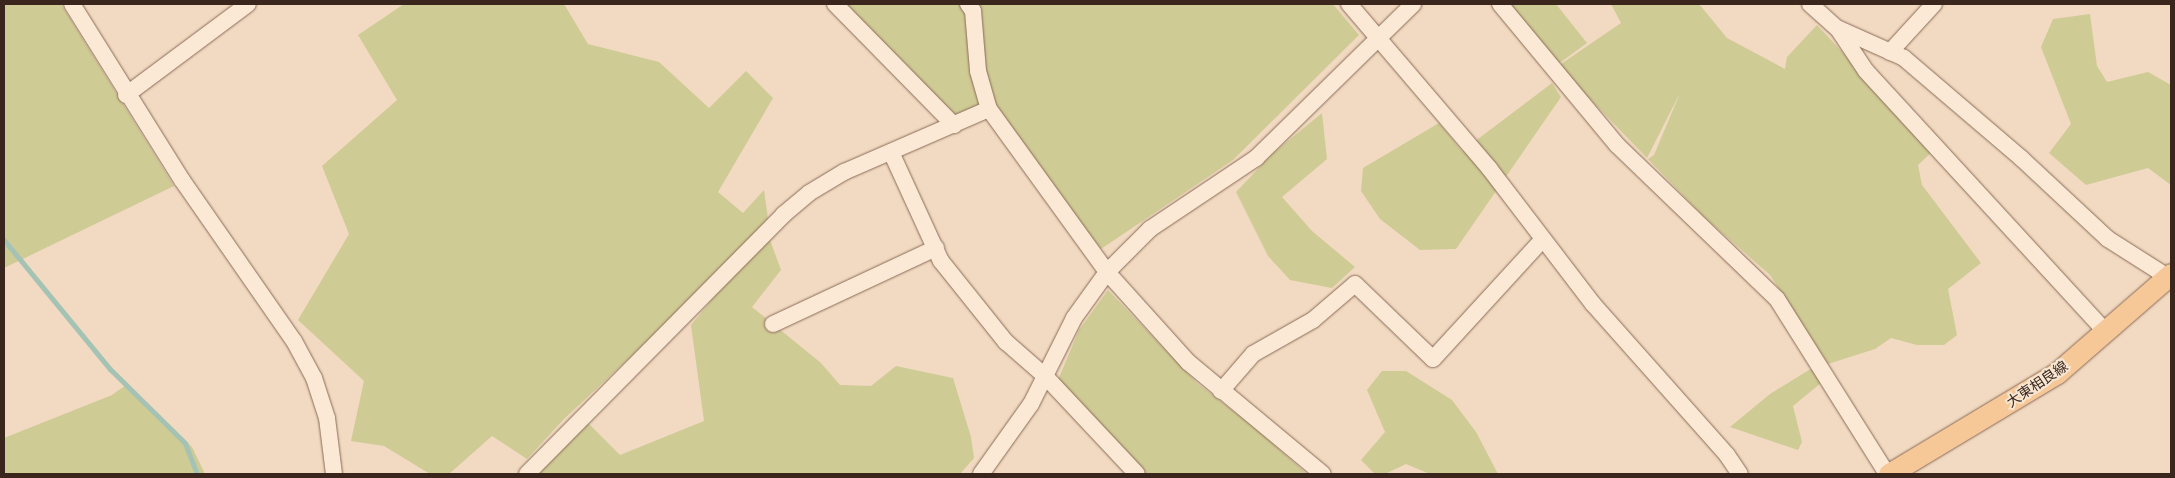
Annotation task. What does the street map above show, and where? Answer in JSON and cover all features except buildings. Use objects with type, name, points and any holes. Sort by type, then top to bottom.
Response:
[{"type":"main road","name":"大東相良線","points":[[1888,474],[2015,400],[2057,372],[2170,277]]},
{"type":"street","points":[[72,4],[126,95],[294,340],[314,378],[327,418],[334,474]]},
{"type":"street","points":[[126,95],[248,4]]},
{"type":"street","points":[[835,4],[954,125]]},
{"type":"street","points":[[968,4],[973,11],[978,71],[990,109],[1107,272],[1188,362],[1323,474]]},
{"type":"street","points":[[1349,4],[1378,35],[1489,168],[1542,240],[1632,351],[1727,455],[1740,474]]},
{"type":"street","points":[[988,472],[1031,404],[1074,318],[1107,272],[1150,229],[1256,158],[1378,35],[1413,4]]},
{"type":"street","points":[[1500,4],[1616,145],[1777,299],[1888,474]]},
{"type":"street","points":[[1810,4],[1837,28],[1866,71],[2106,332]]},
{"type":"street","points":[[1890,52],[1934,4]]},
{"type":"street","points":[[1837,28],[1904,58],[2007,145],[2108,239],[2170,277]]},
{"type":"street","points":[[528,474],[783,215],[810,193],[844,172],[990,109]]},
{"type":"street","points":[[892,152],[936,248],[940,261],[1006,342],[1045,376],[1137,474]]},
{"type":"street","points":[[1221,391],[1253,354],[1314,320],[1355,284],[1433,359],[1542,240]]},
{"type":"street","points":[[773,324],[936,248]]},
{"type":"shaded area","points":[[4,4],[61,4],[174,186],[4,268]]},
{"type":"shaded area","points":[[404,4],[564,4],[588,44],[659,62],[709,108],[746,71],[773,98],[718,192],[743,213],[764,190],[768,219],[683,308],[564,419],[527,459],[492,436],[449,474],[430,474],[384,446],[351,441],[364,381],[298,320],[349,234],[322,166],[397,100],[358,35]]},
{"type":"shaded area","points":[[835,4],[1333,4],[1359,35],[1233,160],[1101,249],[990,109],[954,125]]},
{"type":"shaded area","points":[[1506,4],[1556,4],[1587,43],[1557,65]]},
{"type":"shaded area","points":[[1611,4],[1699,4],[1727,38],[1785,69],[1787,57],[1817,25],[1934,150],[1918,165],[1922,185],[1981,263],[1948,289],[1957,335],[1944,345],[1917,345],[1891,338],[1875,349],[1828,364],[1770,275],[1704,217],[1558,66],[1621,23]],"holes":[[[1680,93],[1654,155],[1647,158]]]},
{"type":"shaded area","points":[[2090,14],[2097,66],[2107,82],[2148,72],[2171,85],[2171,185],[2148,168],[2086,185],[2049,153],[2071,124],[2041,47],[2053,19]]},
{"type":"shaded area","points":[[1552,83],[1561,97],[1456,249],[1420,250],[1380,219],[1361,191],[1363,168],[1439,123],[1462,151]]},
{"type":"shaded area","points":[[1322,113],[1327,159],[1282,197],[1312,231],[1355,267],[1332,288],[1290,280],[1268,256],[1236,192],[1272,154]]},
{"type":"shaded area","points":[[770,240],[781,270],[752,307],[821,363],[840,385],[871,386],[896,366],[953,378],[971,437],[974,458],[960,474],[538,474],[587,422],[620,455],[704,421],[691,325],[733,274]]},
{"type":"shaded area","points":[[1108,290],[1197,383],[1260,432],[1307,474],[1143,474],[1058,380],[1079,330]]},
{"type":"shaded area","points":[[1814,367],[1821,383],[1793,406],[1802,442],[1798,450],[1730,427],[1770,394]]},
{"type":"shaded area","points":[[1382,371],[1406,371],[1452,400],[1476,432],[1498,474],[1430,474],[1406,464],[1385,474],[1375,474],[1361,460],[1385,432],[1367,390]]},
{"type":"shaded area","points":[[126,385],[192,447],[205,474],[4,474],[4,438],[112,395]]},
{"type":"waterway","points":[[4,240],[110,369],[185,443],[197,474]]}]
